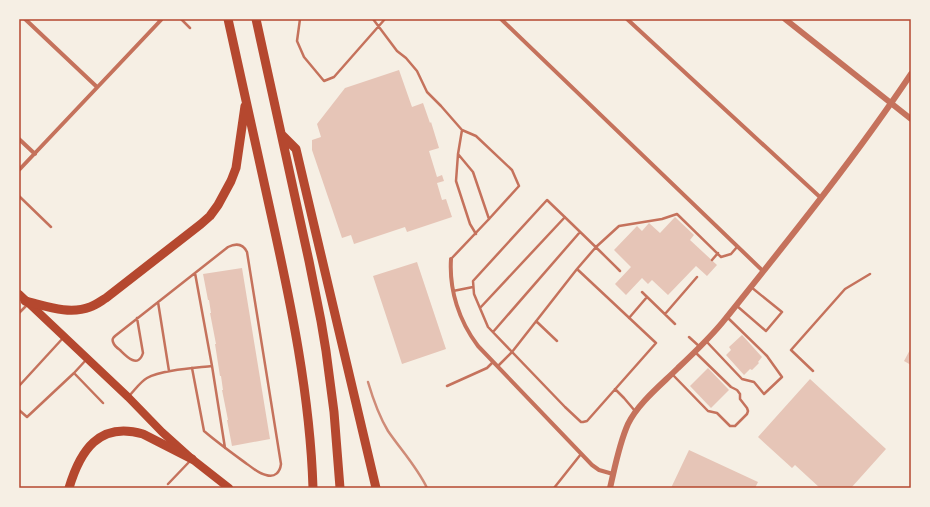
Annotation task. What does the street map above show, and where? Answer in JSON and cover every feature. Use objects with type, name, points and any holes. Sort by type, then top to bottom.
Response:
[{"type":"highway","points":[[228,19],[281,260],[299,350],[309,425],[312,488]]},
{"type":"highway","points":[[256,19],[315,291],[326,351],[334,412],[340,488]]},
{"type":"highway","points":[[24,299],[61,310],[89,308],[106,298],[210,216],[218,205],[231,181],[236,168],[246,99]]},
{"type":"highway","points":[[281,135],[296,149],[376,488]]},
{"type":"highway","points":[[69,488],[82,455],[102,437],[113,432],[126,431],[142,434],[192,459]]},
{"type":"main road","points":[[24,299],[128,397],[162,432],[192,459],[229,488]]},
{"type":"street","points":[[25,19],[97,87]]},
{"type":"street","points":[[19,170],[160,19]]},
{"type":"street","points":[[501,19],[763,271]]},
{"type":"street","points":[[627,19],[821,198]]},
{"type":"street","points":[[786,19],[911,119]]},
{"type":"street","points":[[610,488],[622,438],[636,412],[660,385],[706,341],[727,317],[821,198],[891,104],[911,74]]},
{"type":"street","points":[[19,139],[35,154]]},
{"type":"street","points":[[451,259],[450,270],[453,291],[466,329],[478,346],[592,465],[599,470],[613,474]]},
{"type":"lane","points":[[180,19],[190,28]]},
{"type":"lane","points":[[300,19],[297,41],[304,57],[324,81],[334,77],[385,19]]},
{"type":"lane","points":[[373,19],[397,51],[406,58],[417,71],[427,92],[462,130],[476,136],[512,170],[519,186],[476,234],[451,259]]},
{"type":"lane","points":[[462,130],[456,181],[470,224],[476,234]]},
{"type":"lane","points":[[458,154],[473,172],[489,219]]},
{"type":"lane","points":[[19,196],[51,227]]},
{"type":"lane","points":[[577,269],[656,343],[587,421],[581,422],[488,327],[474,294],[473,282],[547,200],[620,271]]},
{"type":"lane","points":[[498,366],[512,352],[596,247],[619,226],[662,219],[676,214],[721,257],[731,254],[737,247]]},
{"type":"lane","points":[[480,308],[565,217]]},
{"type":"lane","points":[[493,332],[580,232]]},
{"type":"lane","points":[[137,318],[143,353],[140,358],[134,360],[127,357],[114,344],[114,336],[137,318],[158,302],[231,245],[239,244],[246,249],[281,464],[278,473],[272,476],[264,475],[225,448],[204,431],[192,368]]},
{"type":"lane","points":[[712,260],[718,253]]},
{"type":"lane","points":[[195,273],[225,448]]},
{"type":"lane","points":[[813,371],[791,350],[845,289],[870,274]]},
{"type":"lane","points":[[665,314],[697,277]]},
{"type":"lane","points":[[453,291],[474,287]]},
{"type":"lane","points":[[736,305],[766,331],[782,312],[751,287]]},
{"type":"lane","points":[[642,292],[676,324]]},
{"type":"lane","points":[[629,318],[648,297]]},
{"type":"lane","points":[[19,313],[24,299]]},
{"type":"lane","points":[[158,302],[169,371]]},
{"type":"lane","points":[[706,341],[742,379],[754,382],[764,394],[782,377],[767,356],[727,317]]},
{"type":"lane","points":[[536,321],[558,341]]},
{"type":"lane","points":[[19,386],[64,337]]},
{"type":"lane","points":[[689,337],[700,347]]},
{"type":"lane","points":[[672,374],[708,411],[717,413],[730,426],[735,426],[747,414],[748,411],[740,399],[740,394],[695,352]]},
{"type":"lane","points":[[19,410],[27,417],[74,373],[86,359]]},
{"type":"lane","points":[[447,386],[487,368],[493,362]]},
{"type":"lane","points":[[128,397],[146,378],[153,375],[169,371],[212,366]]},
{"type":"lane","points":[[74,373],[103,403]]},
{"type":"lane","points":[[614,389],[636,412]]},
{"type":"lane","points":[[554,488],[581,454]]},
{"type":"lane","points":[[168,484],[192,459]]},
{"type":"building","points":[[399,70],[412,107],[423,103],[430,123],[431,122],[439,148],[429,151],[437,177],[442,175],[444,181],[437,183],[442,200],[446,199],[452,217],[407,232],[405,227],[354,244],[351,235],[342,238],[312,150],[312,140],[321,137],[317,124],[345,88]]},
{"type":"building","points":[[675,217],[694,235],[690,240],[717,265],[707,276],[696,266],[668,295],[652,280],[648,284],[642,278],[626,295],[615,284],[631,267],[614,250],[637,226],[642,231],[649,223],[660,233]]},
{"type":"building","points":[[417,262],[446,349],[402,364],[373,276]]},
{"type":"building","points":[[242,268],[270,439],[232,446],[209,300],[203,274]]},
{"type":"building","points":[[742,335],[762,357],[758,362],[759,363],[752,370],[750,369],[744,375],[726,355],[731,350],[729,347]]},
{"type":"building","points":[[911,348],[911,365],[904,361]]},
{"type":"building","points":[[708,368],[729,390],[711,408],[690,386]]},
{"type":"building","points":[[810,379],[886,449],[851,488],[820,488],[795,465],[792,468],[758,437]]},
{"type":"building","points":[[689,450],[758,482],[755,488],[671,488]]},
{"type":"railway","points":[[368,382],[376,407],[388,431],[414,466],[427,488]]}]
